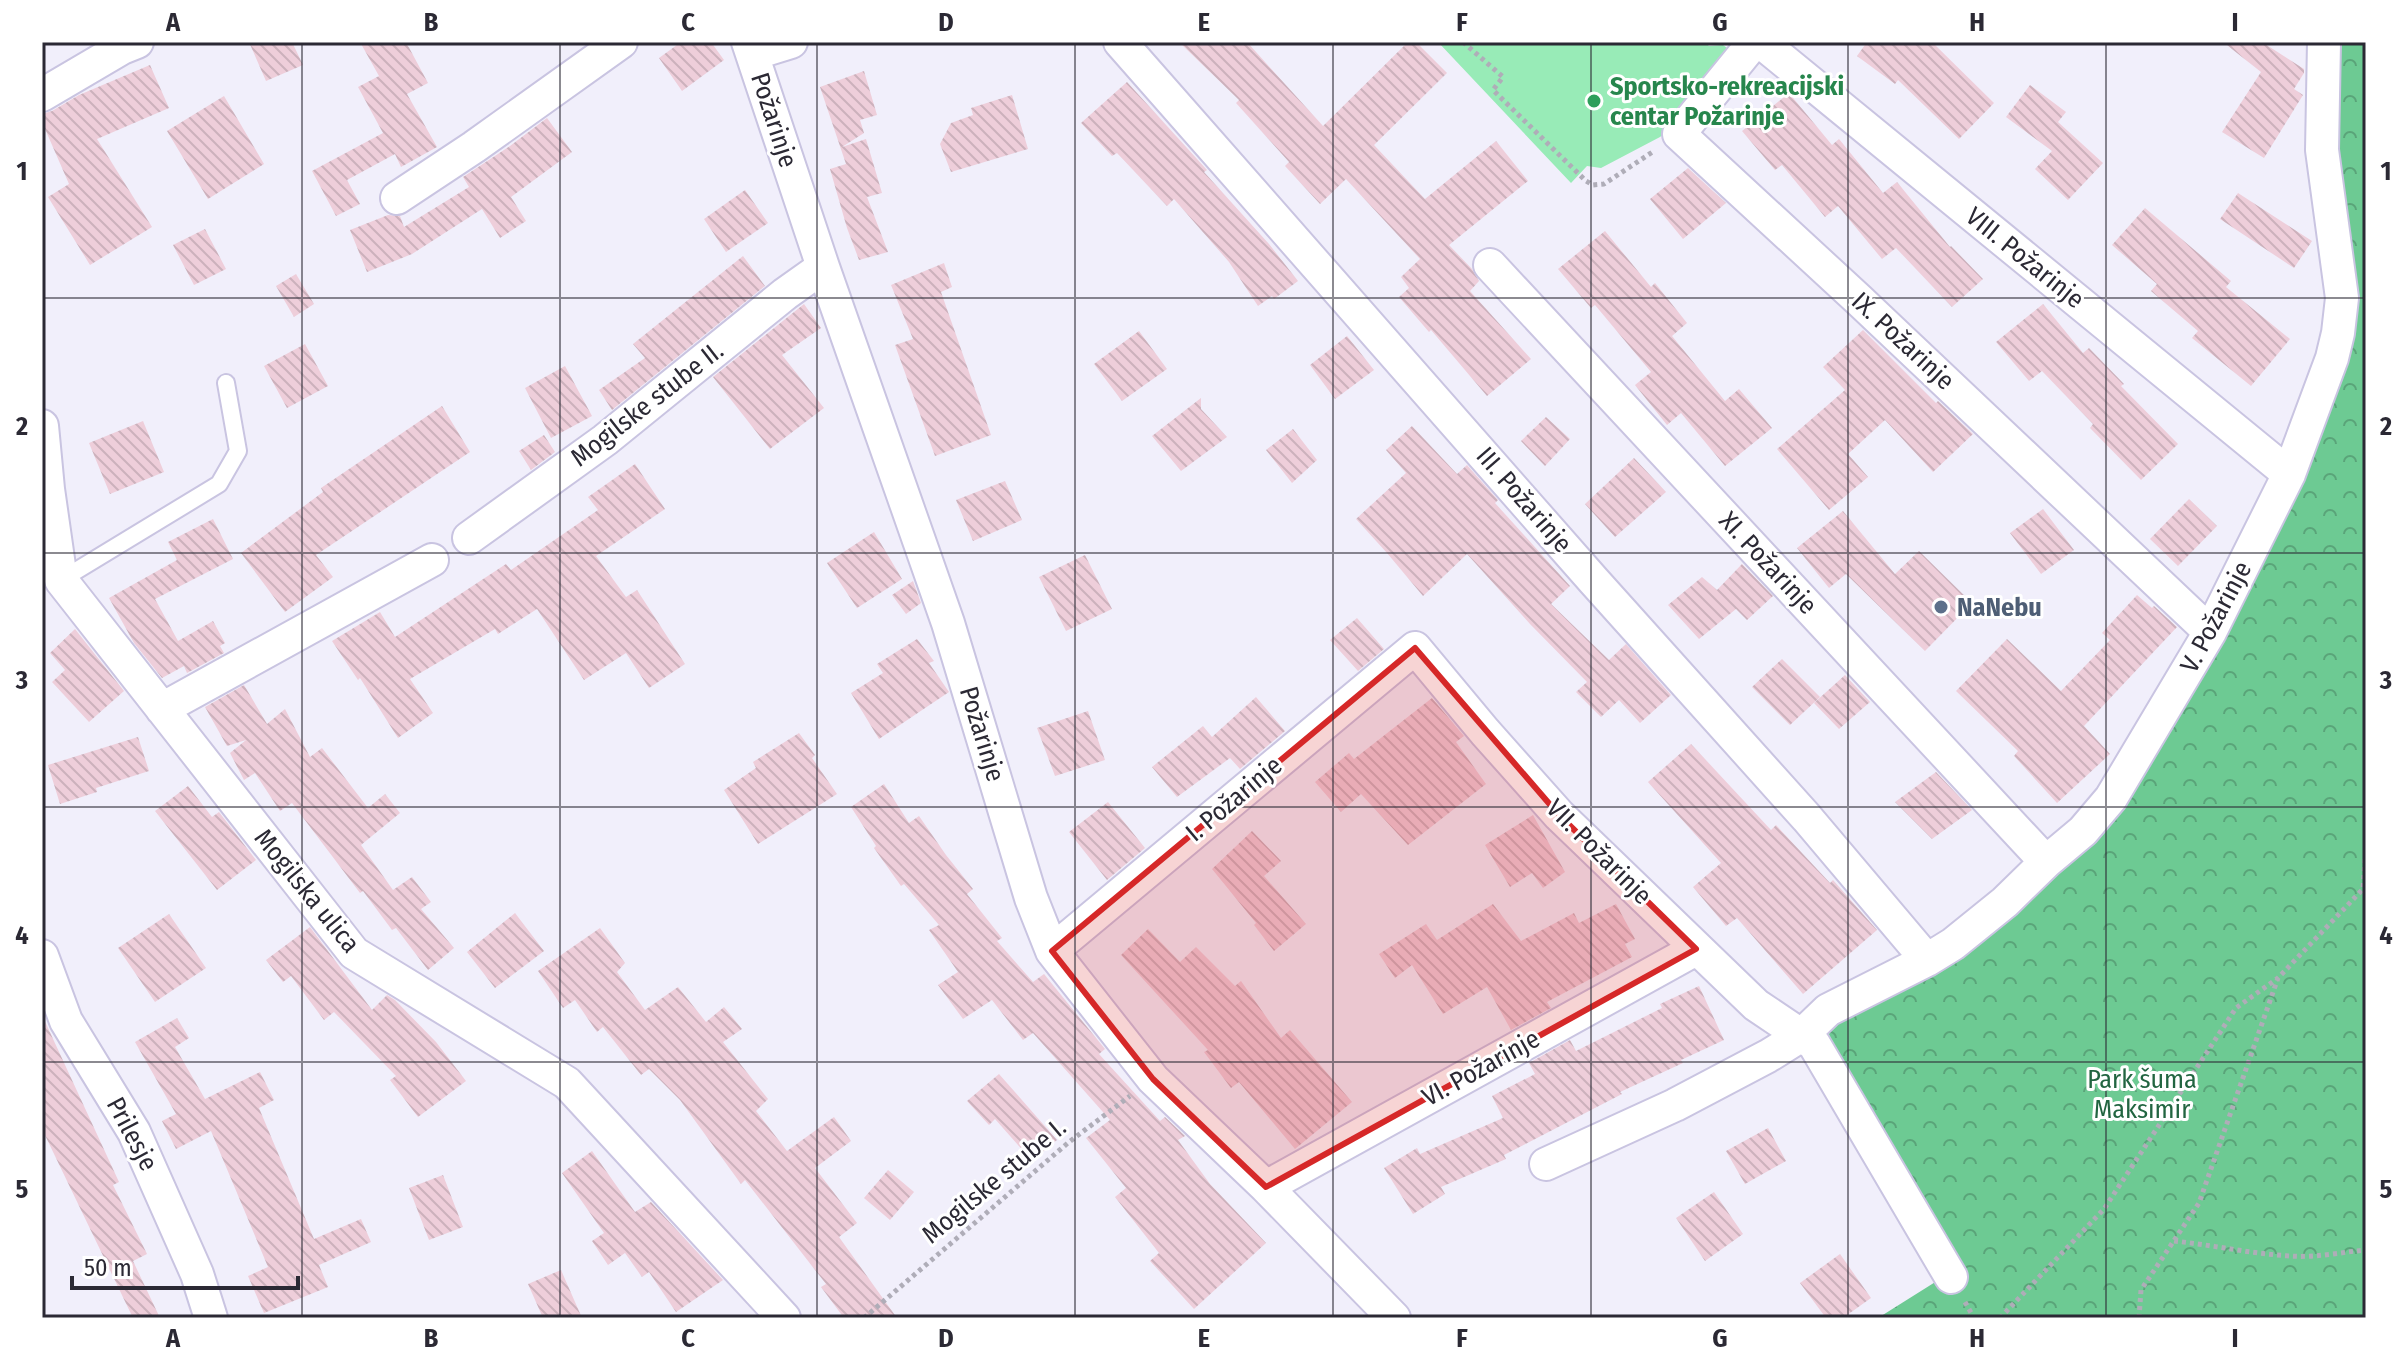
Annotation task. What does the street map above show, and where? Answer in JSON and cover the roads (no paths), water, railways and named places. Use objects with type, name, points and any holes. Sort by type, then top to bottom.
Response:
[{"type":"street","points":[[42,95],[137,42]]},
{"type":"street","points":[[397,198],[621,42]]},
{"type":"street","points":[[750,48],[791,42]]},
{"type":"street","name":"III. Požarinje","points":[[1120,42],[1807,818],[1927,960]]},
{"type":"street","name":"IX. Požarinje","points":[[1754,42],[1679,134],[2210,632]]},
{"type":"street","name":"VIII. Požarinje","points":[[1761,42],[2289,474]]},
{"type":"street","name":"V. Požarinje","points":[[1802,1035],[1828,1010],[1953,944],[2083,831],[2111,798],[2210,632],[2289,474],[2332,358],[2338,333],[2342,298],[2321,135],[2324,42]]},
{"type":"street","name":"Požarinje","points":[[750,48],[948,623],[1031,898],[1052,951],[1153,1079],[1266,1187],[1394,1318]]},
{"type":"street","name":"XI. Požarinje","points":[[1490,265],[2046,862]]},
{"type":"street","name":"Mogilske stube II.","points":[[469,538],[605,440],[785,294],[823,267]]},
{"type":"street","name":"Mogilska ulica","points":[[42,426],[52,586],[162,709],[354,953],[567,1083],[784,1318]]},
{"type":"street","points":[[162,709],[432,560]]},
{"type":"street","name":"I. Požarinje","points":[[1052,951],[1415,648]]},
{"type":"street","name":"VII. Požarinje","points":[[1415,648],[1559,815],[1756,1005],[1814,1044],[1951,1277]]},
{"type":"street","name":"VI. Požarinje","points":[[1266,1187],[1696,949]]},
{"type":"street","name":"Prilesje","points":[[42,956],[66,1021],[134,1132],[197,1274],[211,1318]]},
{"type":"street","points":[[1546,1164],[1675,1105],[1802,1035]]},
{"type":"lane","points":[[52,586],[219,484],[238,451],[226,383]]},
{"type":"place","name":"Sportsko-rekreacijski centar Požarinje","points":[[1594,101]]},
{"type":"place","name":"NaNebu","points":[[1941,607]]},
{"type":"park label","name":"Park šuma Maksimir","points":[[2142,1094]]}]
